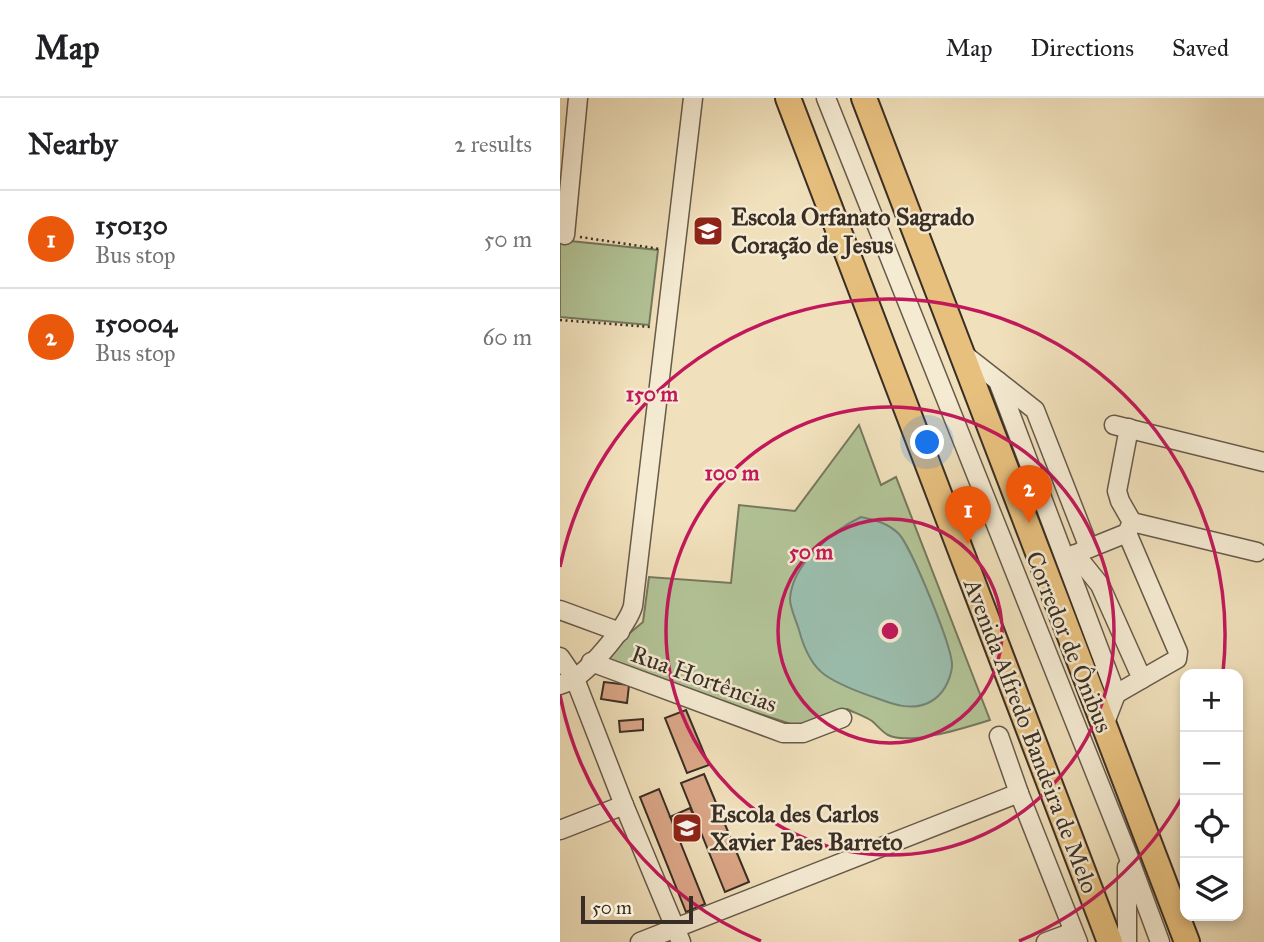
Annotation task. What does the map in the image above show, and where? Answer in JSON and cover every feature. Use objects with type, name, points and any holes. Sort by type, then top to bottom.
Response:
[{"type":"highway","name":"Avenida Alfredo Bandeira de Melo","points":[[788,98],[1110,942]]},
{"type":"highway","points":[[864,98],[1187,942]]},
{"type":"street","points":[[565,235],[578,98]]},
{"type":"street","points":[[568,682],[620,632],[630,617],[633,606],[693,98]]},
{"type":"street","name":"Corredor de Ônibus","points":[[826,98],[1160,942]]},
{"type":"street","points":[[960,351],[1035,410],[1115,694],[1103,728]]},
{"type":"street","points":[[998,381],[1076,553],[1100,585],[1142,679]]},
{"type":"street","points":[[1115,694],[1177,659],[1178,652],[1117,491],[1121,426],[1264,462]]},
{"type":"street","points":[[1076,553],[1129,527],[1258,551]]},
{"type":"street","points":[[560,610],[620,632]]},
{"type":"street","points":[[560,657],[568,682],[679,935]]},
{"type":"street","name":"Rua Hortências","points":[[591,662],[783,733],[803,733],[842,718]]},
{"type":"street","points":[[999,737],[1018,793],[1075,937],[1046,942]]},
{"type":"street","points":[[640,942],[679,935],[1018,793]]},
{"type":"street","points":[[560,830],[624,805]]},
{"type":"street","name":"Corredor de Ônibus","points":[[1127,853],[1127,942]]},
{"type":"path","points":[[565,235],[674,251]]},
{"type":"path","points":[[560,320],[664,328]]},
{"type":"shaded area","points":[[560,240],[658,250],[649,325],[560,317]]},
{"type":"shaded area","points":[[859,425],[881,485],[896,477],[990,720],[924,737],[898,738],[888,735],[872,721],[847,709],[818,724],[800,727],[607,664],[605,654],[643,622],[649,577],[731,583],[739,505],[795,511]]},
{"type":"shaded area","points":[[861,517],[886,525],[899,534],[922,577],[946,641],[951,657],[950,677],[939,696],[924,705],[911,707],[891,703],[825,675],[808,654],[793,614],[790,599],[792,586],[806,561],[826,540]]},
{"type":"building","points":[[604,682],[629,685],[627,703],[601,699]]},
{"type":"building","points":[[686,710],[709,765],[687,773],[665,718]]},
{"type":"building","points":[[643,719],[643,730],[620,732],[619,721]]},
{"type":"building","points":[[704,774],[749,882],[725,892],[681,783]]},
{"type":"building","points":[[659,789],[705,904],[686,912],[640,797]]},
{"type":"building","points":[[690,808],[694,816],[676,825],[670,817]]},
{"type":"place","name":"Escola Orfanato Sagrado Coração de Jesus","points":[[708,231]]},
{"type":"place","name":"150004","points":[[1029,523]]},
{"type":"place","name":"150130","points":[[968,544]]},
{"type":"place","name":"Escola des Carlos Xavier Paes Barreto","points":[[687,828]]}]
